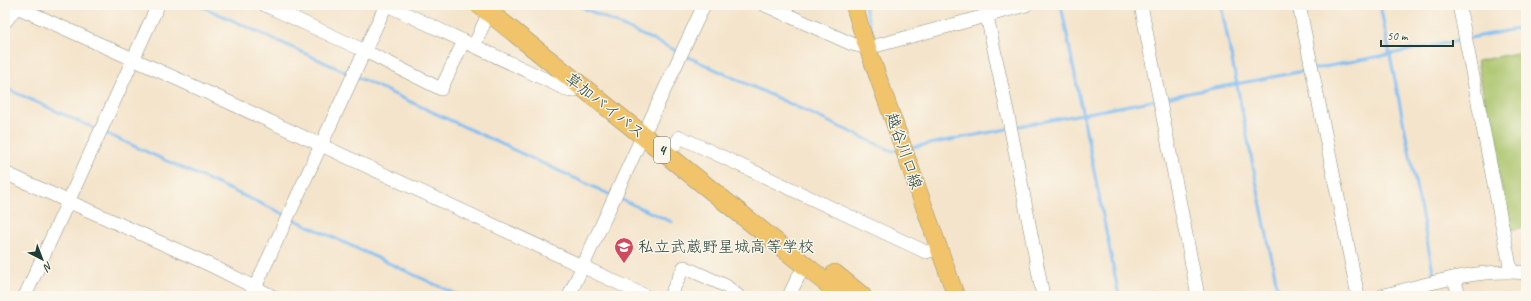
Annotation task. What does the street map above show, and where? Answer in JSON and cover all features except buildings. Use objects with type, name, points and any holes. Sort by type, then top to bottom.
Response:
[{"type":"highway","name":"草加バイパス","points":[[490,7],[646,130],[843,296]]},
{"type":"highway","name":"草加バイパス","points":[[490,7],[544,57],[580,85],[646,130],[675,145],[862,296]]},
{"type":"main road","name":"越谷川口線","points":[[854,5],[956,296]]},
{"type":"street","points":[[25,296],[158,5]]},
{"type":"street","points":[[265,5],[365,51],[442,89],[490,7]]},
{"type":"street","points":[[252,292],[386,5],[570,91],[575,90],[580,85]]},
{"type":"street","points":[[569,296],[704,5]]},
{"type":"street","points":[[765,5],[852,44],[868,48],[987,16],[1004,8],[1026,5]]},
{"type":"street","points":[[1141,5],[1198,296]]},
{"type":"street","points":[[1299,5],[1358,296]]},
{"type":"street","points":[[1459,5],[1511,272]]},
{"type":"street","points":[[5,22],[16,6],[134,58],[646,296]]},
{"type":"street","points":[[987,16],[1043,296]]},
{"type":"street","points":[[532,74],[544,57]]},
{"type":"street","points":[[675,145],[680,137],[926,252],[938,248]]},
{"type":"street","points":[[5,173],[206,263],[252,292],[272,296]]},
{"type":"street","points":[[789,296],[798,277],[806,266]]},
{"type":"street","points":[[670,296],[684,267],[726,286],[738,296]]},
{"type":"street","points":[[1381,296],[1463,275],[1511,272],[1526,273]]},
{"type":"street","points":[[1453,278],[1460,296]]},
{"type":"green space","points":[[1526,51],[1526,227],[1510,230],[1477,61]]},
{"type":"waterway","points":[[199,5],[350,74]]},
{"type":"waterway","points":[[577,5],[679,52]]},
{"type":"waterway","points":[[864,5],[876,43]]},
{"type":"waterway","points":[[1061,5],[1119,296]]},
{"type":"waterway","points":[[1221,5],[1279,296]]},
{"type":"waterway","points":[[1380,5],[1434,276]]},
{"type":"waterway","points":[[5,32],[10,25]]},
{"type":"waterway","points":[[1470,38],[1526,27]]},
{"type":"waterway","points":[[1314,69],[1462,40]]},
{"type":"waterway","points":[[684,55],[892,151],[899,150]]},
{"type":"waterway","points":[[1163,98],[1309,70]]},
{"type":"waterway","points":[[357,77],[611,195]]},
{"type":"waterway","points":[[5,88],[98,130]]},
{"type":"waterway","points":[[1014,127],[1156,100]]},
{"type":"waterway","points":[[908,148],[1007,129]]},
{"type":"waterway","points":[[103,132],[286,215]]},
{"type":"waterway","points":[[618,198],[672,222]]},
{"type":"waterway","points":[[291,218],[460,296]]},
{"type":"place","name":"私立武蔵野星城高等学校","points":[[624,264]]}]
